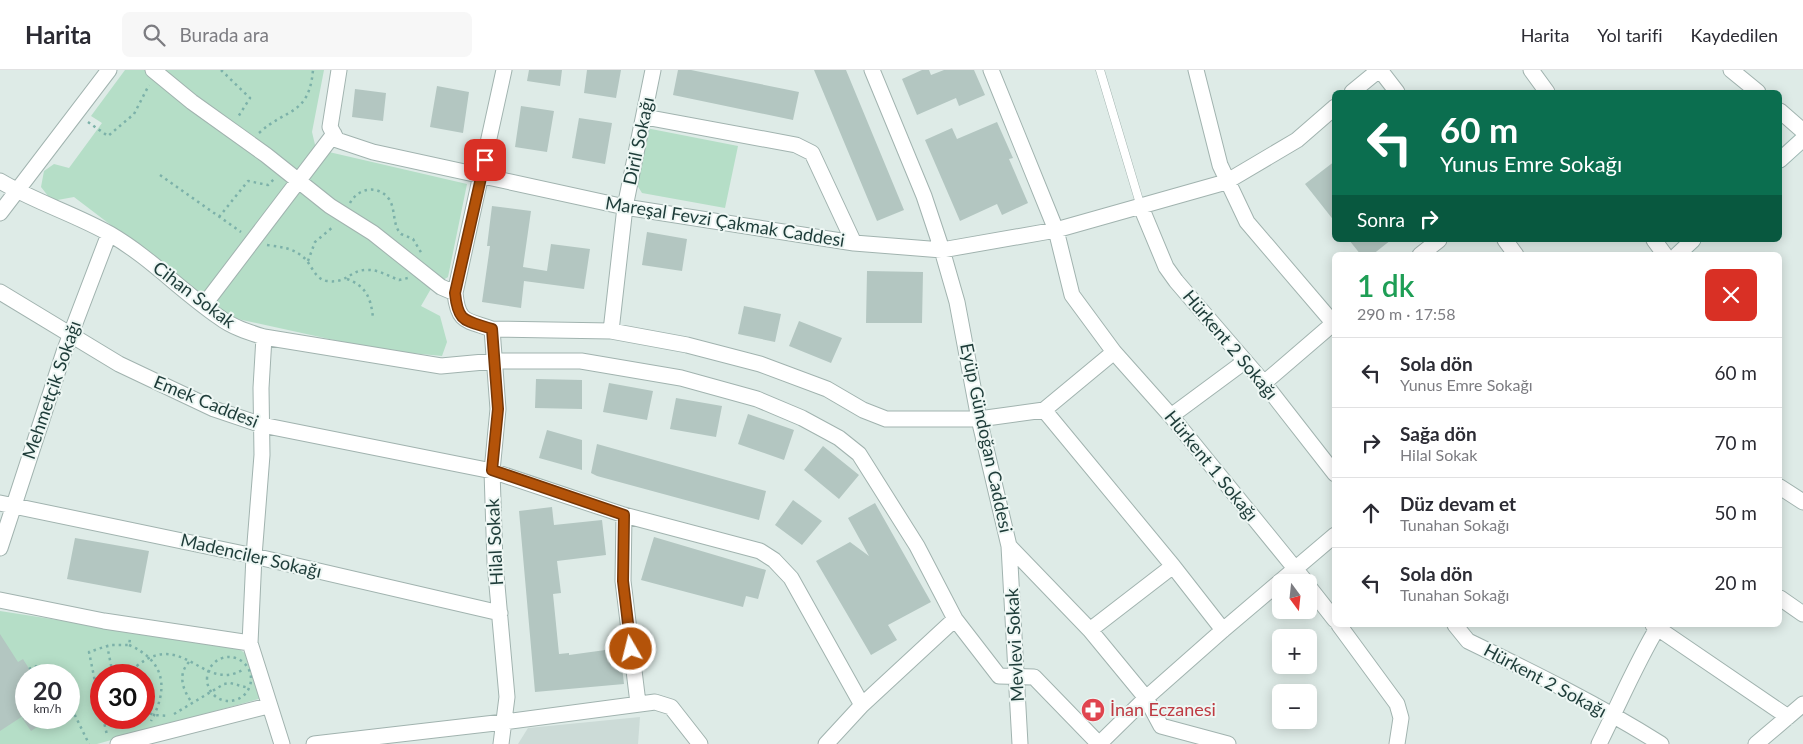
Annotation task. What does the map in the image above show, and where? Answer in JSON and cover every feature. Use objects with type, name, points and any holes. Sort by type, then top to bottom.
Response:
[{"type":"street","points":[[206,303],[334,134],[330,128],[339,70]]},
{"type":"street","points":[[504,70],[455,293],[456,310],[464,320],[492,329],[611,331],[687,345],[760,364],[827,390],[863,410],[886,419],[979,419],[1044,410],[1114,352]]},
{"type":"street","name":"Diril Sokağı","points":[[611,331],[625,207],[645,117],[653,70]]},
{"type":"street","name":"Eyüp Gündoğan Caddesi","points":[[872,70],[924,196],[942,250],[957,302],[979,419],[1010,546],[1090,630],[1146,698],[1161,726],[1228,744]]},
{"type":"street","name":"Hürkent 1 Sokağı","points":[[991,70],[1056,230],[1072,295],[1114,352],[1171,416],[1300,574]]},
{"type":"street","points":[[1196,70],[1220,165],[1226,182],[1247,222],[1332,320]]},
{"type":"street","points":[[1354,90],[1379,70],[1395,90]]},
{"type":"street","points":[[1531,70],[1546,90]]},
{"type":"street","points":[[1731,70],[1756,90]]},
{"type":"street","points":[[154,71],[192,102],[250,143],[344,215],[373,233],[441,286],[455,293]]},
{"type":"street","points":[[0,213],[75,115],[105,72]]},
{"type":"street","name":"Mareşal Fevzi Çakmak Caddesi","points":[[334,134],[337,140],[373,152],[625,207],[854,242],[942,250],[1056,230],[1226,182],[1297,140],[1332,111]]},
{"type":"street","points":[[1782,113],[1803,131]]},
{"type":"street","points":[[645,117],[796,145],[812,153],[854,242]]},
{"type":"street","points":[[1782,158],[1803,139]]},
{"type":"street","name":"Cihan Sokak","points":[[0,181],[16,191],[109,234],[161,269],[206,303],[219,317],[240,329],[264,337],[441,366],[495,361],[581,360],[681,378],[757,399],[802,418],[839,438],[860,454],[917,546],[955,620],[999,676],[1017,676]]},
{"type":"street","name":"Hürkent 2 Sokağı","points":[[1141,207],[1166,266],[1264,384],[1332,470]]},
{"type":"street","name":"Mehmetçik Sokağı","points":[[0,548],[6,505],[109,234]]},
{"type":"street","points":[[1424,252],[1436,242]]},
{"type":"street","points":[[1680,252],[1691,242]]},
{"type":"street","name":"Emek Caddesi","points":[[0,292],[119,364],[214,409],[262,425],[492,470],[624,515],[760,551],[774,560],[791,578],[862,705]]},
{"type":"street","points":[[1264,384],[1332,326]]},
{"type":"street","name":"Hilal Sokak","points":[[492,329],[498,409],[492,470],[495,563],[507,697],[501,744]]},
{"type":"street","points":[[264,337],[261,388],[262,425],[250,643],[251,664],[267,701],[282,744]]},
{"type":"street","points":[[1171,416],[1244,362]]},
{"type":"street","points":[[1044,410],[1173,566],[1223,630]]},
{"type":"street","points":[[1782,488],[1803,502]]},
{"type":"street","name":"Madenciler Sokağı","points":[[6,505],[254,556],[500,613]]},
{"type":"street","points":[[624,515],[623,581],[638,703]]},
{"type":"street","points":[[1017,676],[1034,676],[1099,744],[1146,698],[1332,537]]},
{"type":"street","name":"Mevlevi Sokak","points":[[1010,546],[1020,744]]},
{"type":"street","points":[[1090,630],[1173,566]]},
{"type":"street","points":[[1318,598],[1332,616]]},
{"type":"street","points":[[1782,599],[1803,614]]},
{"type":"street","points":[[0,600],[133,626],[250,643]]},
{"type":"street","points":[[826,744],[862,705],[955,620]]},
{"type":"street","points":[[1340,627],[1397,704],[1401,718],[1397,744]]},
{"type":"street","name":"Hürkent 2 Sokağı","points":[[1457,627],[1468,641],[1591,702],[1613,717],[1661,744]]},
{"type":"street","points":[[1599,744],[1634,668],[1656,627]]},
{"type":"street","points":[[1658,627],[1788,717]]},
{"type":"street","points":[[118,744],[267,701]]},
{"type":"street","points":[[314,744],[656,702],[671,707],[700,744]]},
{"type":"street","points":[[1756,744],[1803,704]]},
{"type":"lane","points":[[1100,70],[1141,207]]},
{"type":"path","points":[[221,70],[250,98],[230,129]]},
{"type":"path","points":[[250,143],[261,131],[300,107],[308,95],[313,70]]},
{"type":"path","points":[[75,115],[108,136],[134,114],[154,71]]},
{"type":"path","points":[[219,217],[248,181],[268,185],[284,169]]},
{"type":"path","points":[[160,175],[252,241],[293,250],[308,261],[321,279],[333,281],[347,279],[359,285],[369,296],[374,318]]},
{"type":"path","points":[[308,261],[315,242],[344,215],[354,196],[366,189],[379,191],[388,197],[398,230],[413,239],[423,259],[419,270],[407,278],[399,280],[380,272],[367,270],[353,273],[347,279]]},
{"type":"path","points":[[128,645],[133,626]]},
{"type":"path","points":[[107,645],[111,664]]},
{"type":"path","points":[[92,664],[89,652],[107,645],[128,645],[148,657],[153,664]]},
{"type":"path","points":[[141,664],[148,657],[172,653],[209,670],[228,675],[251,664]]},
{"type":"path","points":[[230,658],[242,663],[251,664],[248,688],[240,698],[228,701],[216,697],[211,692],[207,681],[209,670],[218,660],[230,658]]},
{"type":"path","points":[[189,662],[184,670],[182,679],[186,695],[192,704]]},
{"type":"path","points":[[155,667],[160,674],[162,688],[155,713]]},
{"type":"path","points":[[155,715],[173,714],[230,683],[248,688],[267,701]]},
{"type":"path","points":[[80,726],[89,744]]},
{"type":"path","points":[[106,729],[110,744]]},
{"type":"path","points":[[148,736],[150,729]]},
{"type":"shaded area","points":[[640,717],[638,744],[518,744],[528,728]]},
{"type":"green space","points":[[125,70],[324,70],[312,132],[316,149],[467,184],[448,277],[432,287],[421,306],[440,316],[447,342],[442,356],[379,350],[233,318],[74,197],[52,201],[41,187],[44,171],[54,164],[69,168],[102,123],[91,116]]},
{"type":"green space","points":[[646,128],[738,146],[725,208],[642,193],[637,185]]},
{"type":"green space","points":[[0,611],[238,648],[246,654],[262,698],[155,728],[155,664],[90,664],[90,729],[151,729],[97,744],[0,744]]},
{"type":"building","points":[[529,70],[562,70],[560,86],[527,81]]},
{"type":"building","points":[[587,70],[621,70],[616,98],[584,93]]},
{"type":"building","points":[[678,70],[691,70],[799,92],[793,120],[673,95]]},
{"type":"building","points":[[814,70],[846,70],[904,210],[877,221]]},
{"type":"building","points":[[922,70],[929,70],[931,75],[944,70],[974,70],[985,95],[959,106],[956,98],[917,115],[902,79]]},
{"type":"building","points":[[437,86],[469,92],[463,133],[430,127]]},
{"type":"building","points":[[355,89],[386,93],[383,121],[352,117]]},
{"type":"building","points":[[521,106],[554,111],[547,152],[515,147]]},
{"type":"building","points":[[579,118],[612,123],[605,164],[572,158]]},
{"type":"building","points":[[997,122],[1013,158],[1009,159],[1028,203],[1002,215],[997,204],[960,221],[925,140],[952,128],[957,139]]},
{"type":"building","points":[[1332,163],[1332,218],[1305,184]]},
{"type":"building","points":[[492,206],[531,211],[523,267],[547,271],[551,244],[590,249],[584,289],[524,281],[521,308],[482,302],[490,246],[487,246]]},
{"type":"building","points":[[647,232],[687,239],[682,271],[642,265]]},
{"type":"building","points":[[1351,242],[1388,242],[1376,252],[1359,252]]},
{"type":"building","points":[[867,271],[923,272],[922,323],[866,323]]},
{"type":"building","points":[[744,306],[781,314],[775,342],[738,334]]},
{"type":"building","points":[[799,321],[842,338],[831,363],[789,346]]},
{"type":"building","points":[[536,379],[582,380],[582,409],[535,408]]},
{"type":"building","points":[[609,383],[653,391],[647,420],[603,412]]},
{"type":"building","points":[[676,398],[722,406],[716,437],[670,429]]},
{"type":"building","points":[[748,414],[794,430],[784,460],[738,444]]},
{"type":"building","points":[[547,430],[582,440],[582,470],[539,458]]},
{"type":"building","points":[[597,444],[766,491],[759,520],[597,476],[591,473]]},
{"type":"building","points":[[823,446],[859,475],[839,499],[804,470]]},
{"type":"building","points":[[793,500],[822,521],[802,545],[775,525]]},
{"type":"building","points":[[875,503],[931,602],[888,625],[897,640],[871,655],[816,561],[850,542],[869,556],[848,518]]},
{"type":"building","points":[[552,507],[554,525],[602,520],[606,555],[557,561],[561,593],[553,594],[559,654],[569,653],[569,655],[620,648],[624,684],[535,692],[519,511]]},
{"type":"building","points":[[654,537],[766,570],[758,599],[746,596],[743,607],[641,580]]},
{"type":"building","points":[[75,538],[149,551],[141,593],[67,579]]},
{"type":"building","points":[[0,634],[18,662],[23,659],[26,664],[15,664],[15,721],[0,731]]},
{"type":"place","name":"İnan Eczanesi","points":[[1093,710]]},
{"type":"route","points":[[485,160],[455,293],[456,310],[464,320],[492,329],[498,409],[492,470],[624,515],[623,581],[631,649]]}]
